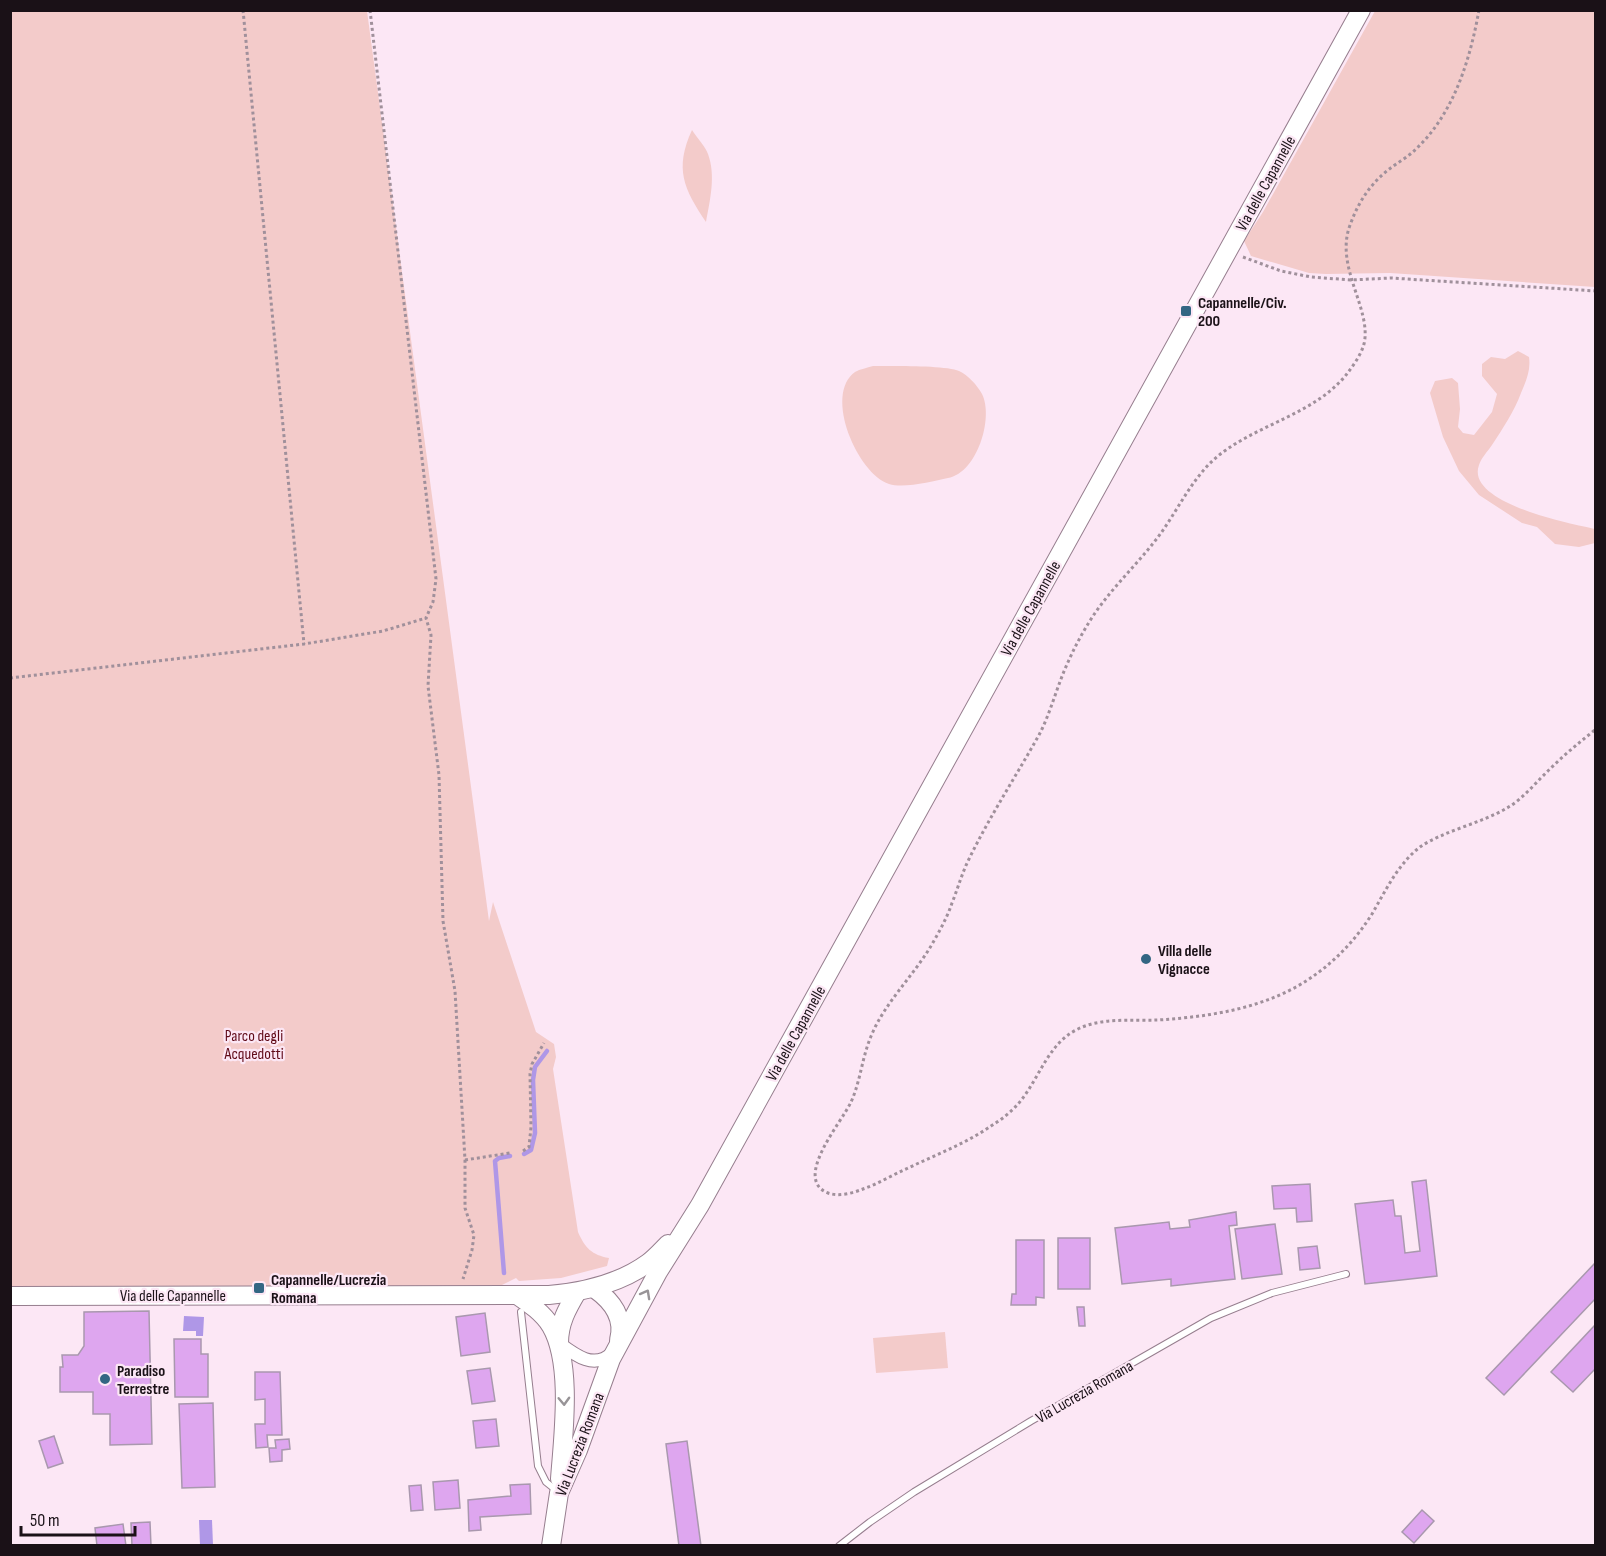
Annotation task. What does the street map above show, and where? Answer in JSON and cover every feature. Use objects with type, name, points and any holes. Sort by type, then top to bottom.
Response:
[{"type":"street","name":"Via delle Capannelle","points":[[618,1345],[658,1272],[700,1206],[1360,10]]},
{"type":"street","name":"Via delle Capannelle","points":[[10,1296],[458,1294],[519,1304],[549,1295],[586,1291],[647,1263],[670,1242],[700,1206]]},
{"type":"street","points":[[519,1304],[545,1317],[559,1342],[580,1358],[591,1361],[606,1359],[618,1345],[621,1331],[618,1314],[606,1297],[586,1291],[562,1320],[559,1342],[563,1364],[565,1419],[559,1493]]},
{"type":"street","name":"Via Lucrezia Romana","points":[[551,1545],[559,1493],[618,1345]]},
{"type":"lane","name":"Via Lucrezia Romana","points":[[839,1545],[914,1492],[1211,1318],[1272,1293],[1346,1274]]},
{"type":"lane","points":[[519,1304],[538,1466],[546,1482],[559,1493]]},
{"type":"path","points":[[243,10],[304,644]]},
{"type":"path","points":[[370,10],[436,579],[433,602],[426,618],[431,635],[428,686],[439,775],[443,921],[455,991],[465,1160],[465,1208],[474,1235],[472,1250],[458,1294]]},
{"type":"path","points":[[1479,10],[1473,46],[1441,119],[1416,149],[1370,186],[1360,201],[1350,225],[1345,244],[1351,280],[1364,330],[1364,346],[1353,367],[1335,388],[1301,410],[1229,447],[1214,459],[1197,478],[1157,538],[1115,586],[1094,615],[1065,670],[1044,725],[965,865],[950,910],[932,944],[881,1016],[869,1039],[860,1079],[849,1107],[826,1143],[815,1167],[817,1184],[825,1193],[841,1195],[866,1188],[970,1139],[998,1123],[1017,1105],[1060,1042],[1074,1031],[1090,1024],[1158,1020],[1226,1012],[1262,1002],[1296,987],[1345,951],[1369,919],[1396,873],[1421,846],[1512,806],[1566,753],[1596,729]]},
{"type":"path","points":[[1227,252],[1281,271],[1311,277],[1351,280],[1391,278],[1596,291]]},
{"type":"path","points":[[10,678],[304,644],[384,631],[426,618]]},
{"type":"path","points":[[523,1151],[529,1147],[531,1127],[530,1074],[532,1064],[544,1043]]},
{"type":"path","points":[[465,1160],[510,1153]]},
{"type":"green space","name":"Parco degli Acquedotti","points":[[10,11],[367,11],[489,921],[493,902],[536,1032],[554,1044],[556,1057],[553,1069],[578,1232],[590,1250],[609,1258],[607,1266],[561,1278],[519,1281],[516,1278],[496,1288],[11,1290]]},
{"type":"green space","points":[[1375,11],[1595,11],[1595,287],[1390,273],[1309,273],[1251,256],[1244,241],[1263,212]]},
{"type":"green space","points":[[692,130],[707,151],[712,171],[712,188],[706,222],[687,189],[684,178],[684,156]]},
{"type":"green space","points":[[1518,351],[1529,357],[1528,375],[1512,413],[1480,462],[1479,478],[1488,490],[1503,501],[1544,517],[1595,529],[1595,543],[1579,547],[1555,544],[1537,527],[1522,523],[1479,495],[1459,471],[1443,437],[1430,393],[1435,381],[1452,378],[1458,383],[1460,409],[1458,427],[1463,433],[1474,435],[1492,412],[1497,394],[1482,376],[1482,364],[1491,357],[1505,359]]},
{"type":"green space","points":[[873,366],[952,369],[966,375],[978,387],[985,404],[984,430],[975,456],[958,474],[927,483],[895,485],[877,477],[866,466],[848,433],[842,398],[846,383],[855,372]]},
{"type":"green space","points":[[945,1332],[948,1368],[876,1373],[873,1338]]},
{"type":"shaded area","points":[[184,1316],[204,1317],[203,1336],[196,1336],[196,1331],[183,1331]]},
{"type":"shaded area","points":[[199,1520],[212,1520],[213,1545],[200,1545]]},
{"type":"building","points":[[1426,1180],[1437,1276],[1365,1284],[1355,1204],[1393,1200],[1395,1216],[1401,1216],[1405,1253],[1420,1251],[1412,1182]]},
{"type":"building","points":[[1310,1184],[1312,1221],[1297,1222],[1296,1208],[1274,1209],[1272,1186]]},
{"type":"building","points":[[1236,1212],[1237,1225],[1229,1226],[1235,1279],[1171,1286],[1171,1279],[1122,1284],[1115,1228],[1169,1222],[1170,1229],[1190,1227],[1189,1220]]},
{"type":"building","points":[[1275,1224],[1282,1274],[1242,1279],[1235,1229]]},
{"type":"building","points":[[1058,1238],[1090,1238],[1090,1289],[1058,1289]]},
{"type":"building","points":[[1016,1240],[1044,1240],[1044,1298],[1036,1297],[1036,1305],[1011,1305],[1012,1294],[1016,1294]]},
{"type":"building","points":[[1317,1246],[1320,1268],[1300,1270],[1298,1248]]},
{"type":"building","points":[[1596,1262],[1596,1298],[1504,1395],[1486,1378]]},
{"type":"building","points":[[1077,1307],[1084,1307],[1085,1326],[1079,1326]]},
{"type":"building","name":"Paradiso Terrestre","points":[[149,1311],[152,1444],[110,1445],[110,1414],[93,1414],[93,1392],[60,1392],[62,1355],[78,1355],[84,1346],[84,1312]]},
{"type":"building","points":[[485,1313],[490,1352],[461,1356],[456,1317]]},
{"type":"building","points":[[1596,1324],[1596,1368],[1573,1392],[1551,1372]]},
{"type":"building","points":[[174,1339],[201,1339],[201,1354],[208,1354],[208,1397],[175,1397]]},
{"type":"building","points":[[490,1368],[495,1401],[472,1404],[467,1371]]},
{"type":"building","points":[[255,1372],[280,1372],[282,1435],[267,1435],[268,1447],[256,1448],[255,1424],[265,1424],[265,1399],[255,1400]]},
{"type":"building","points":[[213,1403],[215,1487],[182,1488],[179,1404]]},
{"type":"building","points":[[496,1419],[499,1446],[476,1448],[473,1421]]},
{"type":"building","points":[[54,1436],[63,1463],[48,1468],[39,1441]]},
{"type":"building","points":[[289,1439],[290,1449],[282,1450],[282,1461],[270,1462],[269,1448],[276,1448],[275,1440]]},
{"type":"building","points":[[687,1441],[701,1546],[679,1546],[666,1444]]},
{"type":"building","points":[[458,1480],[460,1508],[435,1510],[433,1482]]},
{"type":"building","points":[[530,1484],[531,1514],[480,1517],[481,1530],[469,1531],[468,1500],[511,1496],[510,1485]]},
{"type":"building","points":[[421,1485],[423,1510],[411,1511],[409,1486]]},
{"type":"building","points":[[1422,1510],[1434,1521],[1414,1543],[1402,1532]]},
{"type":"building","points":[[150,1522],[151,1546],[132,1546],[131,1523]]},
{"type":"building","points":[[123,1524],[126,1546],[97,1546],[95,1528]]},
{"type":"waterway","points":[[524,1154],[531,1150],[535,1133],[533,1080],[535,1067],[547,1051]]},
{"type":"waterway","points":[[504,1273],[495,1161],[510,1156]]},
{"type":"place","name":"Capannelle/Civ. 200","points":[[1186,311]]},
{"type":"place","name":"Villa delle Vignacce","points":[[1146,959]]},
{"type":"place","name":"Capannelle/Lucrezia Romana","points":[[259,1288]]},
{"type":"place","name":"Paradiso Terrestre","points":[[105,1379]]}]
